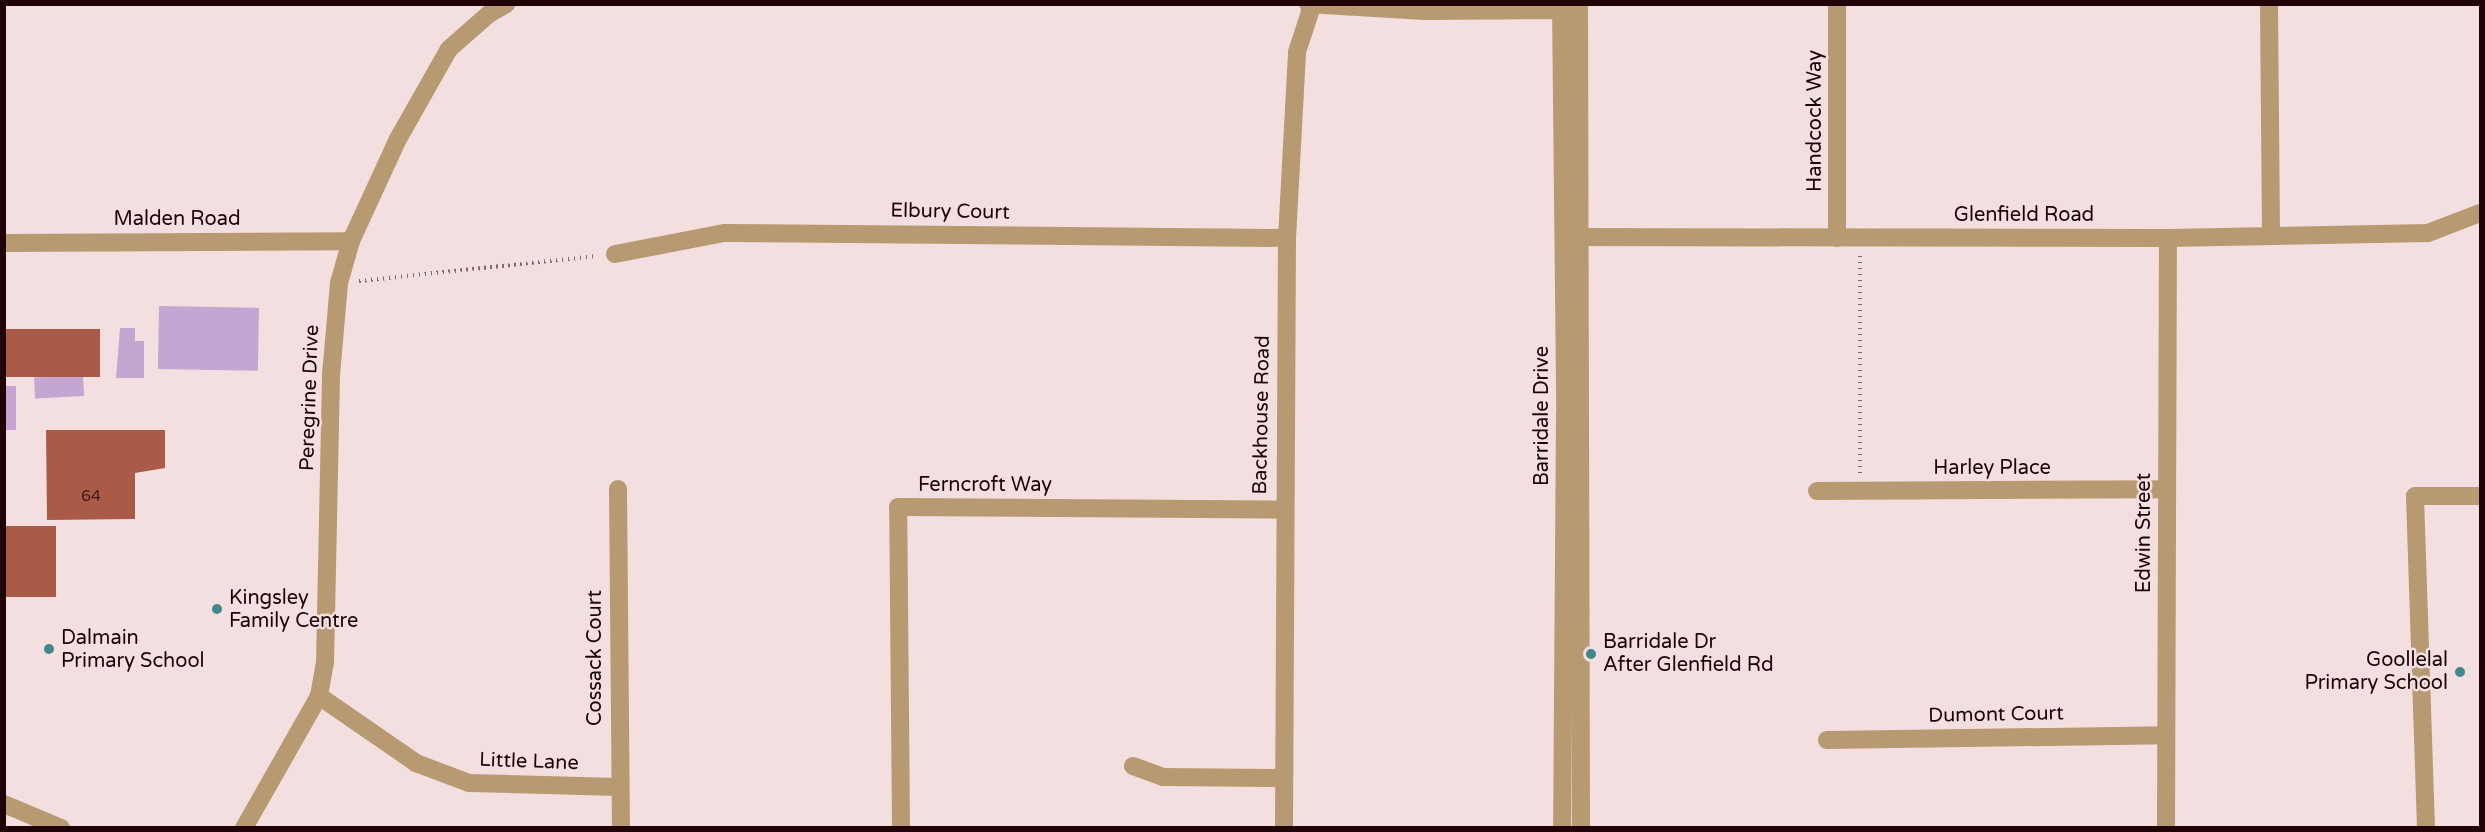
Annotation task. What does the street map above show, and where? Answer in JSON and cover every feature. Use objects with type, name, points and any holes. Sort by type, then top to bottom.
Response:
[{"type":"street","name":"Handcock Way","points":[[1837,4],[1837,238]]},
{"type":"street","points":[[2269,4],[2271,236]]},
{"type":"street","name":"Peregrine Drive","points":[[244,828],[319,696],[325,663],[331,375],[339,283],[351,240],[398,139],[449,49],[503,5]]},
{"type":"street","points":[[1310,5],[1570,7]]},
{"type":"street","name":"Backhouse Road","points":[[1284,828],[1287,238],[1297,52],[1310,5]]},
{"type":"street","name":"Barridale Drive","points":[[1570,7],[1581,828]]},
{"type":"street","name":"Glenfield Road","points":[[1573,237],[2168,238],[2428,233],[2481,213]]},
{"type":"street","name":"Elbury Court","points":[[615,254],[724,233],[1287,238]]},
{"type":"street","name":"Barridale Drive","points":[[1562,828],[1573,237]]},
{"type":"street","name":"Edwin Street","points":[[2166,828],[2168,238]]},
{"type":"street","name":"Malden Road","points":[[4,243],[351,240]]},
{"type":"street","name":"Cossack Court","points":[[618,489],[618,787],[621,828]]},
{"type":"street","name":"Harley Place","points":[[1817,491],[2167,489]]},
{"type":"street","points":[[2426,828],[2415,496],[2481,496]]},
{"type":"street","name":"Ferncroft Way","points":[[901,828],[898,507],[1284,510]]},
{"type":"street","name":"Little Lane","points":[[319,696],[416,763],[469,783],[618,787]]},
{"type":"street","name":"Dumont Court","points":[[1827,740],[2166,735]]},
{"type":"street","points":[[1133,766],[1163,777],[1284,778]]},
{"type":"street","points":[[4,804],[61,828]]},
{"type":"path","points":[[1860,237],[1860,491]]},
{"type":"path","points":[[339,283],[615,254]]},
{"type":"shaded area","points":[[159,306],[259,308],[258,371],[158,369]]},
{"type":"shaded area","points":[[120,328],[135,328],[135,341],[144,341],[144,378],[116,378]]},
{"type":"shaded area","points":[[83,375],[84,396],[35,399],[34,378]]},
{"type":"shaded area","points":[[4,386],[16,386],[16,430],[4,430]]},
{"type":"building","points":[[4,329],[100,329],[100,377],[4,377]]},
{"type":"building","points":[[46,430],[165,430],[165,468],[135,473],[135,519],[47,520]]},
{"type":"building","points":[[4,526],[56,526],[56,597],[4,597]]},
{"type":"place","name":"Kingsley Family Centre","points":[[217,609]]},
{"type":"place","name":"Dalmain Primary School","points":[[49,649]]},
{"type":"place","name":"Barridale Dr After Glenfield Rd","points":[[1591,654]]},
{"type":"place","name":"Goollelal Primary School","points":[[2460,672]]}]
